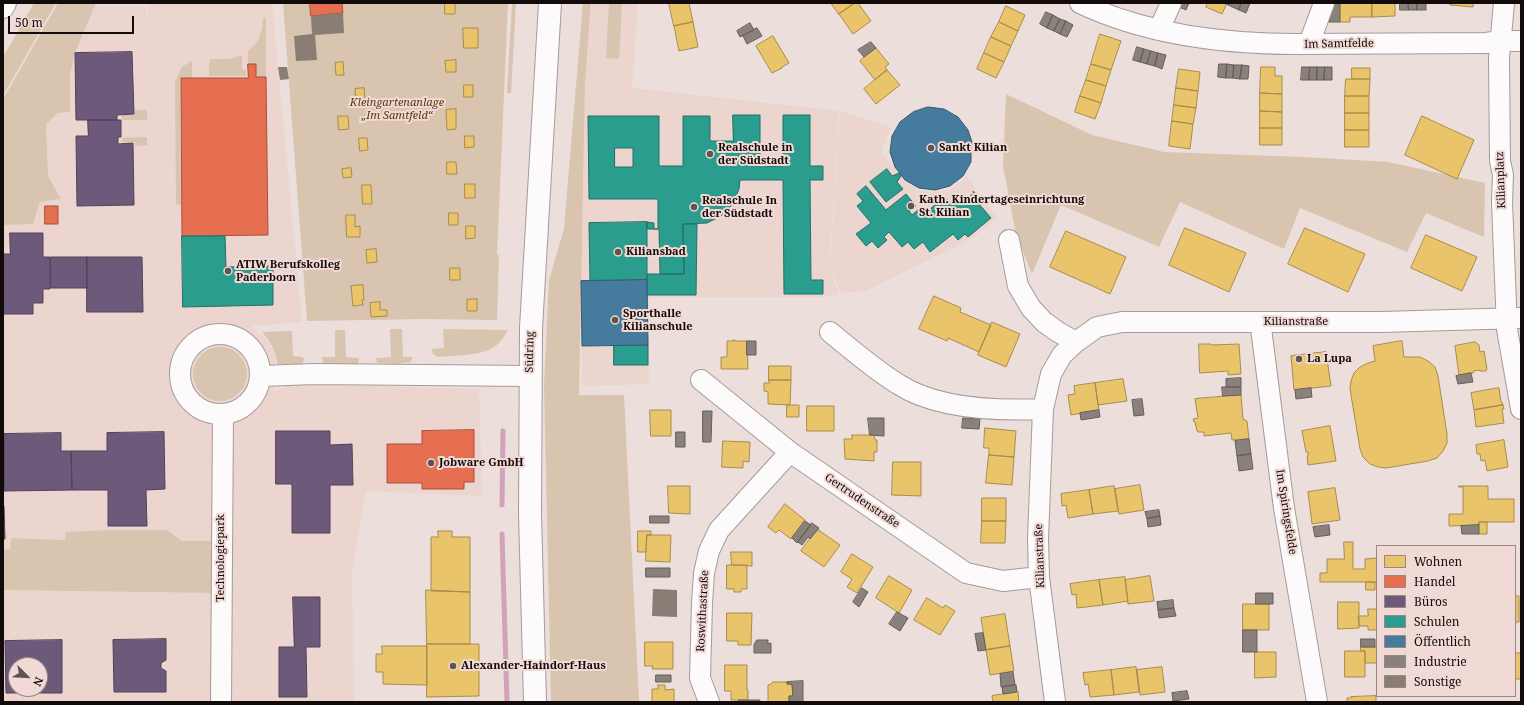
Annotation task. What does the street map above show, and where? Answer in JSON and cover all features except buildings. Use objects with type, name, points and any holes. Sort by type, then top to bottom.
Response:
[{"type":"main road","points":[[3,7],[5,3]]},
{"type":"main road","name":"Südring","points":[[535,702],[530,514],[531,320],[550,3]]},
{"type":"street","name":"Im Samtfelde","points":[[1080,3],[1158,30],[1218,40],[1273,44],[1486,43],[1521,41]]},
{"type":"street","points":[[1158,30],[1171,3]]},
{"type":"street","points":[[1309,44],[1324,3]]},
{"type":"street","name":"Kilianplatz","points":[[1504,3],[1499,58],[1500,161],[1502,175],[1502,202],[1514,319],[1521,409]]},
{"type":"street","points":[[1009,240],[1018,286],[1032,308],[1044,322],[1076,342]]},
{"type":"street","name":"Kilianstraße","points":[[1055,702],[1039,577],[1038,539],[1043,409],[1051,374],[1062,355],[1076,342],[1097,327],[1122,322],[1381,322],[1514,319]]},
{"type":"street","name":"Im Spiringsfelde","points":[[1259,322],[1284,508],[1317,702]]},
{"type":"street","points":[[830,332],[898,385],[930,399],[971,407],[1043,409]]},
{"type":"street","points":[[221,334],[242,340],[250,347],[260,366],[260,376],[259,386],[248,404],[239,410],[223,414],[209,413],[200,409],[192,402],[185,394],[181,384],[180,374],[182,363],[192,345],[211,335],[221,334]]},
{"type":"street","points":[[260,376],[314,374],[530,376]]},
{"type":"street","name":"Gertrudenstraße","points":[[701,380],[790,452],[966,573],[1003,581],[1039,577]]},
{"type":"street","name":"Technologiepark","points":[[221,702],[223,414]]},
{"type":"street","name":"Roswithastraße","points":[[709,702],[700,678],[704,572],[709,550],[719,530],[790,452]]},
{"type":"shaded area","points":[[96,3],[97,6],[146,6],[146,17],[149,6],[143,3],[272,3],[302,322],[252,326],[271,345],[275,354],[275,391],[291,384],[479,389],[482,496],[366,491],[352,575],[354,702],[3,702],[3,590],[215,593],[182,541],[167,530],[66,532],[66,540],[11,538],[10,549],[3,550],[3,225],[33,224],[40,202],[60,199],[48,176],[46,124],[58,113],[70,112],[70,75],[75,53]],"holes":[[[222,347],[230,349],[243,359],[247,367],[241,392],[227,401],[199,357],[205,351],[213,348]]]},
{"type":"shaded area","name":"Realschule in der Südstadt","points":[[592,3],[638,3],[632,88],[839,111],[829,269],[839,294],[826,297],[649,297],[649,384],[582,386],[581,281],[585,85]]},
{"type":"shaded area","name":"Kath. Kindertageseinrichtung St. Kilian","points":[[840,111],[891,127],[881,152],[909,185],[919,191],[943,191],[951,189],[967,176],[997,219],[969,240],[866,291],[841,293],[830,269]]},
{"type":"green space","points":[[34,3],[56,3],[3,96],[3,57]]},
{"type":"green space","points":[[58,3],[96,3],[75,53],[70,75],[70,112],[58,113],[46,124],[48,176],[61,199],[40,202],[33,224],[3,225],[3,99]]},
{"type":"green space","name":"Kleingartenanlage „Im Samtfeld“","points":[[283,3],[508,3],[497,255],[499,255],[497,320],[424,319],[307,321]]},
{"type":"green space","points":[[512,3],[516,3],[511,93],[507,93]]},
{"type":"green space","points":[[583,3],[591,3],[585,85],[579,395],[624,395],[639,702],[551,702],[544,384],[549,280],[564,229]]},
{"type":"green space","points":[[609,3],[622,3],[619,59],[606,58]]},
{"type":"green space","points":[[266,17],[266,77],[256,77],[256,64],[248,64],[248,51],[258,40],[262,28],[263,18]]},
{"type":"green space","points":[[242,55],[242,69],[246,70],[246,76],[209,76],[209,63],[211,59],[229,59]]},
{"type":"green space","points":[[192,61],[192,79],[180,79],[181,205],[176,204],[175,82],[182,67]]},
{"type":"green space","points":[[1006,94],[1092,135],[1164,152],[1303,157],[1388,162],[1485,183],[1484,237],[1426,213],[1407,252],[1300,208],[1284,249],[1180,202],[1159,247],[1061,205],[1032,274],[1016,234],[1003,166]]},
{"type":"green space","points":[[135,110],[147,110],[147,120],[122,120],[122,115],[135,115]]},
{"type":"green space","points":[[147,137],[147,145],[135,146],[135,142],[122,142],[122,138]]},
{"type":"green space","points":[[390,329],[402,329],[403,357],[413,357],[411,362],[395,364],[377,363],[376,358],[391,357]]},
{"type":"green space","points":[[443,329],[508,330],[503,338],[491,349],[472,354],[438,357],[433,354],[432,349],[444,348]]},
{"type":"green space","points":[[335,330],[345,330],[346,357],[359,358],[358,364],[323,363],[322,357],[335,357]]},
{"type":"green space","points":[[292,331],[293,356],[303,357],[304,360],[302,364],[277,364],[276,355],[268,339],[262,332]]},
{"type":"green space","points":[[215,347],[225,347],[235,351],[243,359],[247,369],[247,379],[243,389],[235,397],[225,401],[215,401],[205,397],[197,389],[193,379],[193,369],[197,359],[205,351]]},
{"type":"green space","points":[[167,530],[182,541],[214,541],[215,593],[3,590],[3,550],[10,549],[11,538],[65,540],[66,532]]},
{"type":"waterway","points":[[502,505],[503,431]]},
{"type":"waterway","points":[[502,534],[507,702]]},
{"type":"place","name":"Sankt Kilian","points":[[931,148]]},
{"type":"place","name":"Realschule in der Südstadt","points":[[710,154]]},
{"type":"place","name":"Kath. Kindertageseinrichtung St. Kilian","points":[[911,206]]},
{"type":"place","name":"Realschule In der Südstadt","points":[[694,207]]},
{"type":"place","name":"Kiliansbad","points":[[618,252]]},
{"type":"place","name":"ATIW Berufskolleg Paderborn","points":[[228,271]]},
{"type":"place","name":"Sporthalle Kilianschule","points":[[615,320]]},
{"type":"place","name":"La Lupa","points":[[1299,359]]},
{"type":"place","name":"Jobware GmbH","points":[[431,463]]},
{"type":"place","name":"Alexander-Haindorf-Haus","points":[[453,666]]}]
